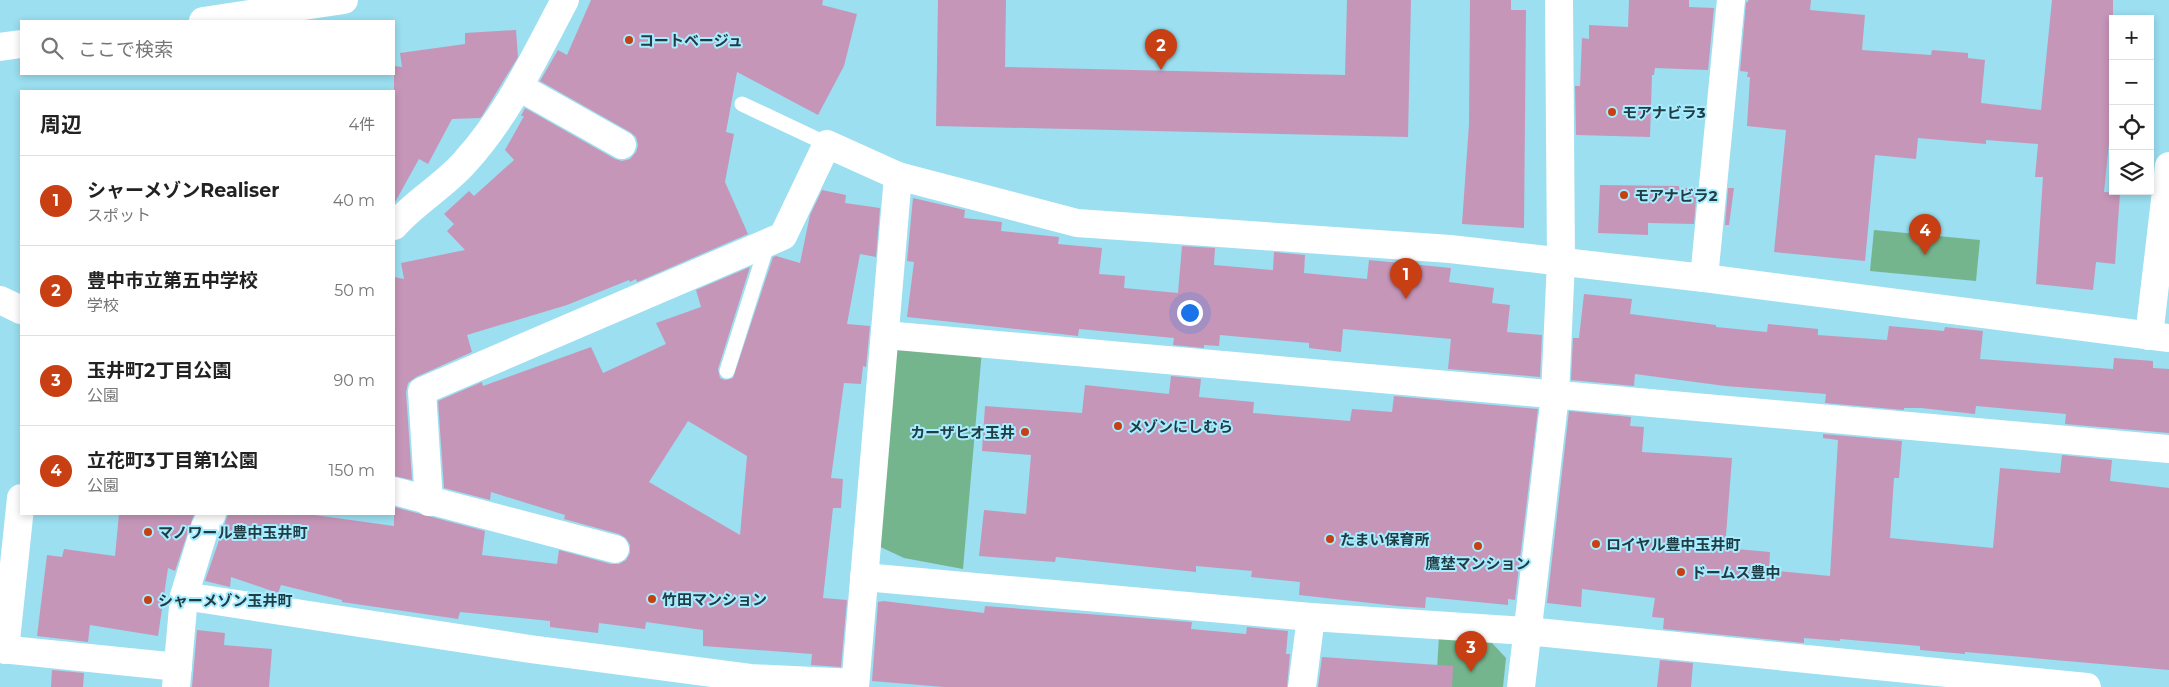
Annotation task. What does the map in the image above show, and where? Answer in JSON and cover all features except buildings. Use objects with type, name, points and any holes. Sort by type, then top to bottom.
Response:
[{"type":"street","points":[[211,20],[344,0]]},
{"type":"street","points":[[398,214],[464,164],[504,114],[565,0]]},
{"type":"street","points":[[1521,687],[1555,395],[1560,261],[1559,0]]},
{"type":"street","points":[[1704,278],[1731,0]]},
{"type":"street","points":[[0,47],[20,44]]},
{"type":"street","points":[[518,87],[622,145]]},
{"type":"street","points":[[429,502],[422,391],[783,236],[827,144],[898,176],[1077,223],[1450,249],[1704,278],[2159,337],[2169,166]]},
{"type":"street","points":[[184,596],[530,649],[651,676],[749,682],[855,685],[898,176]]},
{"type":"street","points":[[0,300],[20,310]]},
{"type":"street","points":[[885,336],[2169,449]]},
{"type":"street","points":[[395,491],[429,502],[615,549]]},
{"type":"street","points":[[20,506],[2,649],[177,677],[184,596],[205,527],[211,515]]},
{"type":"street","points":[[864,577],[1311,617],[1527,632],[2086,687]]},
{"type":"street","points":[[1302,687],[1311,617]]},
{"type":"lane","points":[[742,104],[827,144]]},
{"type":"lane","points":[[727,372],[768,242]]},
{"type":"green space","points":[[1874,230],[1980,240],[1976,281],[1870,271]]},
{"type":"green space","points":[[890,348],[982,350],[963,569],[904,558],[874,544]]},
{"type":"green space","points":[[1439,636],[1492,643],[1506,658],[1503,687],[1436,687]]},
{"type":"place","name":"コートベージュ","points":[[629,40]]},
{"type":"place","name":"豊中市立第五中学校","points":[[1161,70]]},
{"type":"place","name":"モアナビラ3","points":[[1612,112]]},
{"type":"place","name":"モアナビラ2","points":[[1624,195]]},
{"type":"place","name":"立花町3丁目第1公園","points":[[1925,255]]},
{"type":"place","name":"シャーメゾンRealiser","points":[[1406,299]]},
{"type":"place","name":"メゾンにしむら","points":[[1118,426]]},
{"type":"place","name":"カーザヒオ玉井","points":[[1025,432]]},
{"type":"place","name":"マノワール豊中玉井町","points":[[148,532]]},
{"type":"place","name":"たまい保育所","points":[[1330,539]]},
{"type":"place","name":"ロイヤル豊中玉井町","points":[[1596,544]]},
{"type":"place","name":"鷹埜マンション","points":[[1478,546]]},
{"type":"place","name":"ドームス豊中","points":[[1681,572]]},
{"type":"place","name":"竹田マンション","points":[[652,599]]},
{"type":"place","name":"シャーメゾン玉井町","points":[[148,600]]},
{"type":"place","name":"玉井町2丁目公園","points":[[1471,672]]}]
